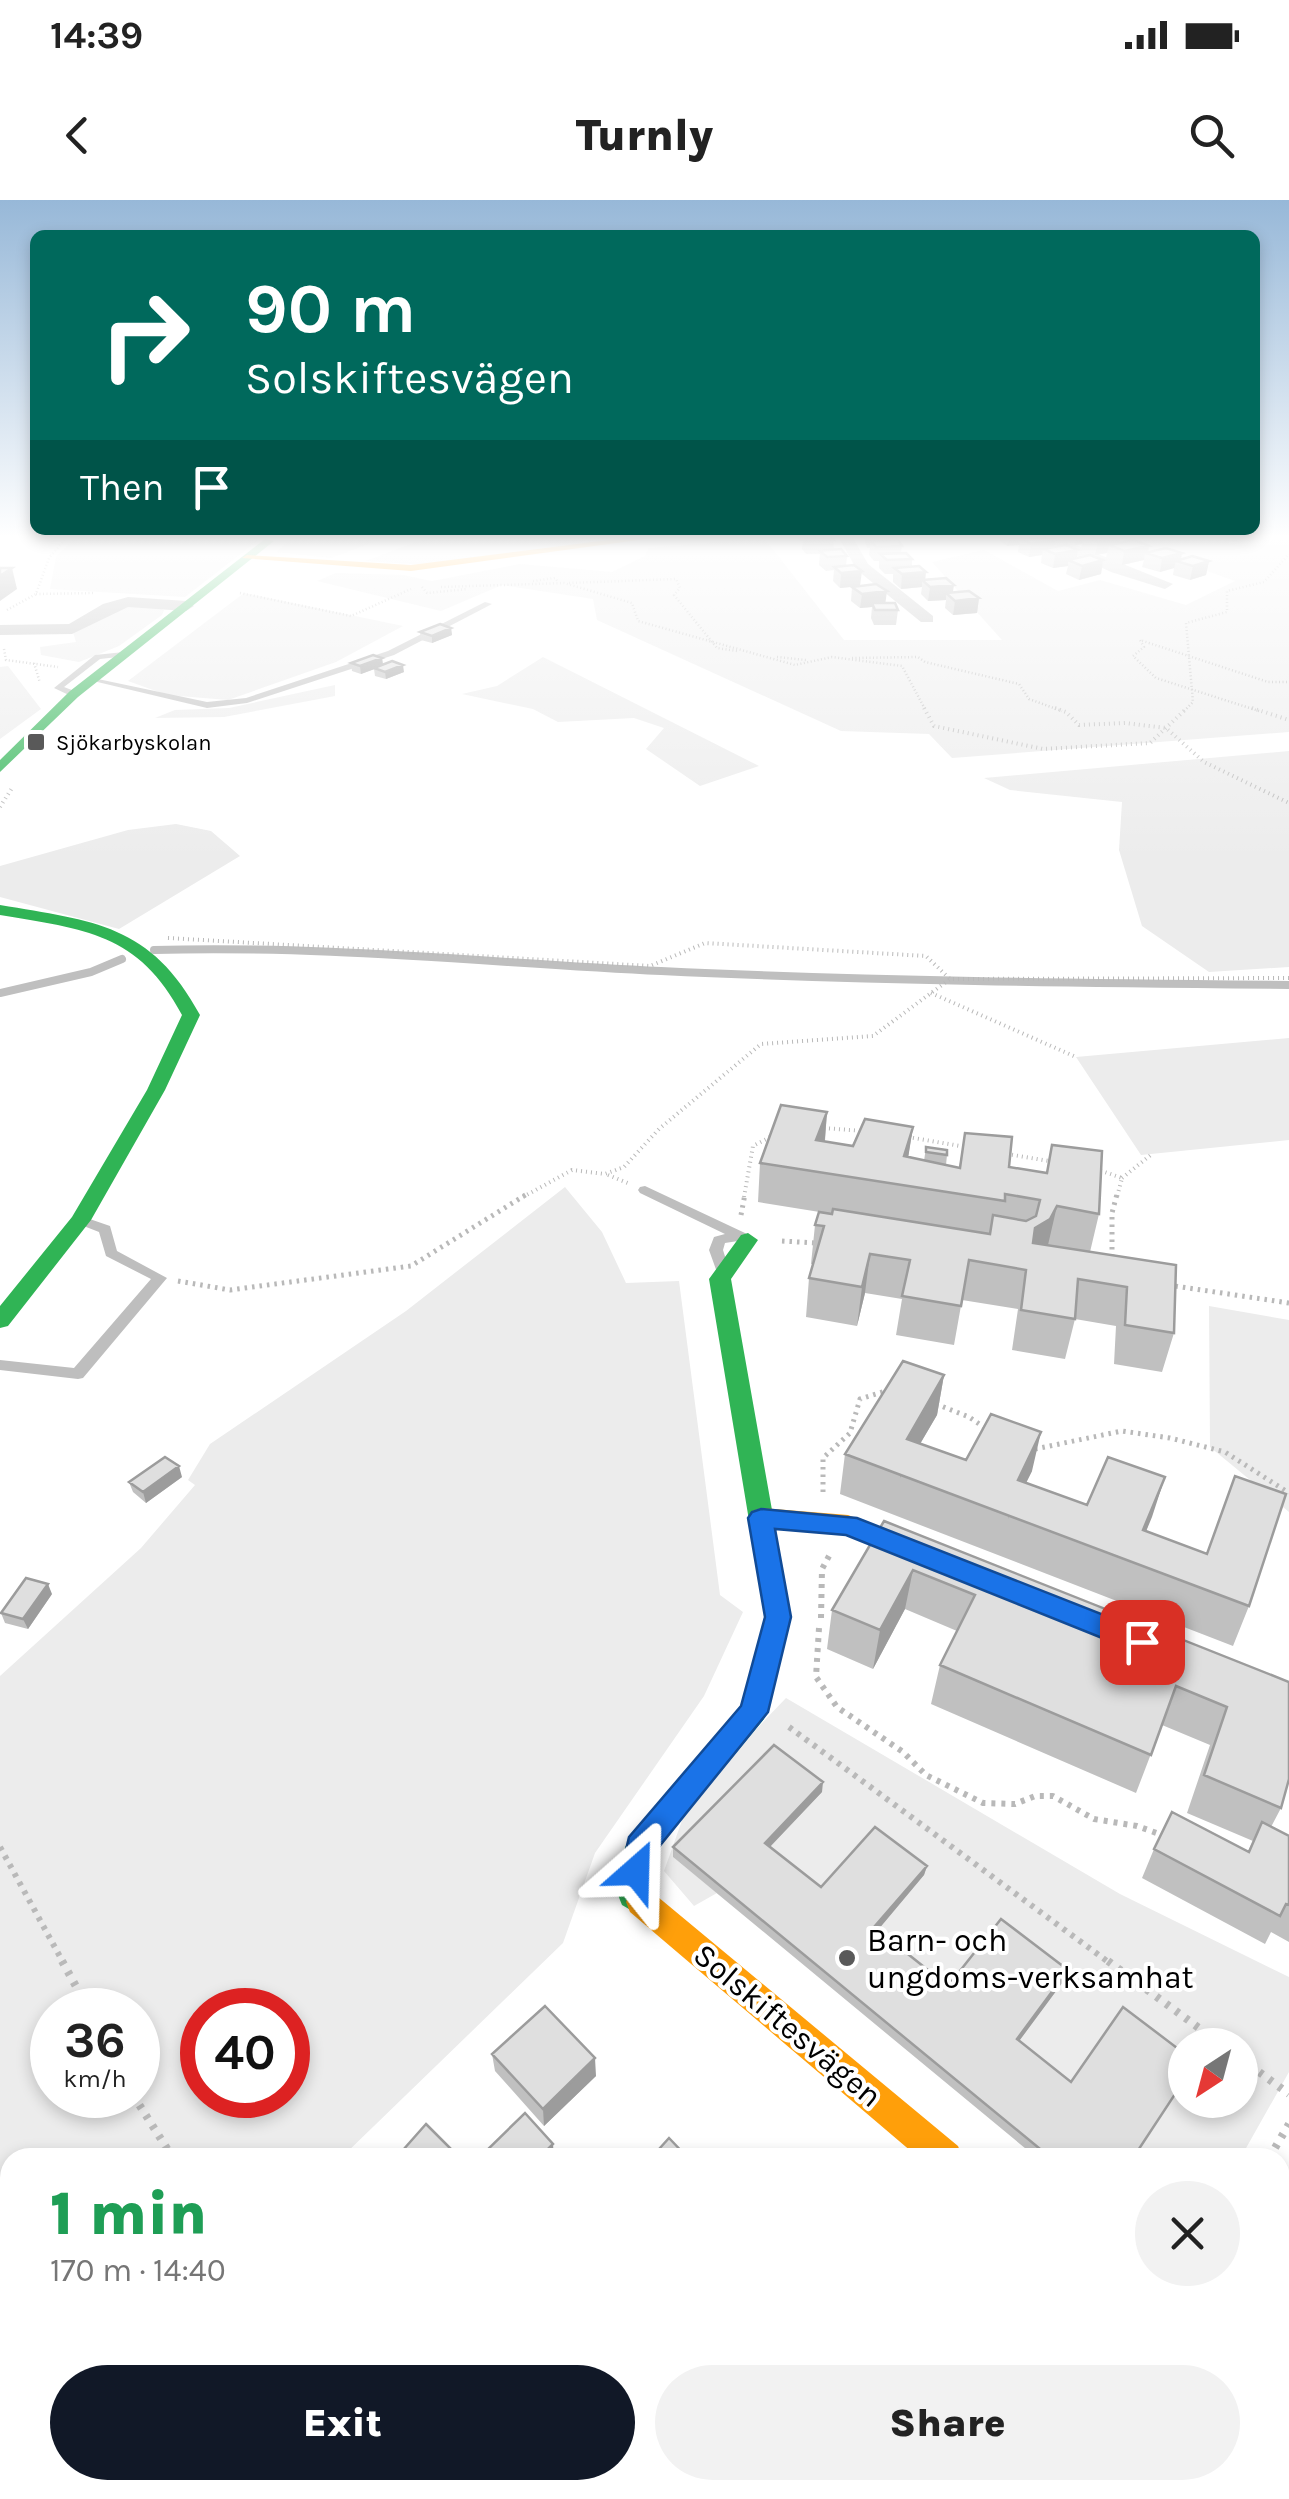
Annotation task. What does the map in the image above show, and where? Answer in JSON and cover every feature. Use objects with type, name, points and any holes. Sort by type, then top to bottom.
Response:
[{"type":"street","points":[[0,768],[83,687],[135,645]]},
{"type":"street","points":[[0,910],[122,936],[170,971],[182,986],[191,1015],[156,1090],[81,1220],[0,1321]]},
{"type":"street","name":"Solskiftesvägen","points":[[744,1238],[720,1279],[778,1617],[754,1712],[640,1847],[633,1895],[934,2148]]},
{"type":"street","points":[[761,1518],[848,1525],[958,1569]]},
{"type":"lane","points":[[124,654],[98,657],[58,688],[83,687],[207,705],[247,700],[406,645]]},
{"type":"lane","points":[[645,1190],[744,1238]]},
{"type":"lane","points":[[0,1366],[78,1374],[160,1278],[111,1253],[104,1228],[81,1220]]},
{"type":"path","points":[[727,645],[795,664],[918,656],[1018,684],[1029,699],[1066,712],[1079,725],[1125,723],[1166,728]]},
{"type":"path","points":[[1143,645],[1133,656],[1156,678],[1289,720]]},
{"type":"path","points":[[1161,645],[1268,682],[1289,682]]},
{"type":"path","points":[[842,659],[902,666],[934,726],[1044,749],[1150,743],[1193,702],[1188,645]]},
{"type":"path","points":[[1166,728],[1174,741],[1201,759],[1289,802]]},
{"type":"path","points":[[122,936],[650,966],[705,943],[926,956],[950,979]]},
{"type":"path","points":[[160,1278],[230,1290],[411,1266],[556,1176],[572,1170],[605,1174],[624,1167],[659,1129],[761,1044],[873,1036],[950,979],[1220,982],[1289,978]]},
{"type":"path","points":[[931,993],[1076,1057]]},
{"type":"path","points":[[814,1128],[864,1131]]},
{"type":"path","points":[[744,1238],[740,1208],[753,1146],[786,1131]]},
{"type":"path","points":[[901,1136],[979,1149]]},
{"type":"path","points":[[999,1152],[1057,1162]]},
{"type":"path","points":[[1112,1266],[1112,1212],[1122,1178],[1152,1154]]},
{"type":"path","points":[[1096,1169],[1122,1178]]},
{"type":"path","points":[[1160,1283],[1289,1303]]},
{"type":"path","points":[[900,1394],[866,1393],[854,1405],[852,1431],[842,1443],[825,1452],[819,1464],[824,1523],[832,1550],[822,1569],[824,1597],[816,1677],[837,1707],[903,1752],[926,1775],[958,1794],[984,1803],[1015,1804],[1035,1796],[1053,1796],[1094,1819],[1137,1826],[1171,1838]]},
{"type":"path","points":[[927,1401],[969,1417],[996,1434]]},
{"type":"path","points":[[1021,1446],[1055,1448],[1092,1435],[1122,1431],[1170,1438],[1224,1452],[1289,1493]]},
{"type":"path","points":[[756,1703],[1199,2028]]},
{"type":"path","points":[[0,1847],[76,1988]]},
{"type":"path","points":[[1258,2071],[1289,2094]]},
{"type":"path","points":[[148,2118],[167,2148]]},
{"type":"path","points":[[1275,2148],[1289,2124]]},
{"type":"shaded area","points":[[120,645],[79,662],[41,655],[40,647]]},
{"type":"shaded area","points":[[175,645],[367,645],[336,662],[228,700],[167,695],[128,681]]},
{"type":"shaded area","points":[[653,645],[1289,645],[1289,732],[952,758],[929,734],[841,731]]},
{"type":"shaded area","points":[[543,657],[759,766],[700,786],[646,749],[664,728],[634,718],[558,722],[533,709],[462,694],[497,686]]},
{"type":"shaded area","points":[[8,666],[41,709],[0,739],[0,667]]},
{"type":"shaded area","points":[[335,685],[335,696],[224,717],[155,718],[175,710],[229,708]]},
{"type":"shaded area","points":[[1289,751],[1289,967],[1209,972],[1142,926],[1119,850],[1122,802],[1010,790],[984,778]]},
{"type":"shaded area","points":[[176,824],[211,831],[240,856],[119,929],[0,897],[0,866],[128,830]]},
{"type":"shaded area","points":[[1289,1038],[1289,1140],[1141,1155],[1076,1057]]},
{"type":"shaded area","points":[[565,1187],[602,1232],[626,1283],[679,1281],[720,1595],[743,1612],[704,1696],[595,1853],[563,1943],[351,2148],[0,2148],[0,1676],[141,1548],[195,1485],[188,1480],[210,1444],[406,1311]]},
{"type":"shaded area","points":[[1209,1306],[1289,1320],[1289,1512],[1210,1447]]},
{"type":"shaded area","points":[[786,1698],[1120,1894],[1289,1977],[1289,2072],[1246,2148],[1140,2148],[1168,2106],[1168,2118],[1258,2118],[1258,2028],[1168,2028],[1168,2069],[1067,2090],[1014,2048],[1064,1979],[945,1995],[872,1937],[924,1875],[818,1895],[673,1857],[717,1893],[694,1906],[664,1871],[690,1798]]},
{"type":"building","points":[[373,655],[382,658],[360,666],[351,663]]},
{"type":"building","points":[[392,661],[403,665],[385,672],[374,668]]},
{"type":"building","points":[[781,1105],[827,1112],[816,1140],[853,1146],[865,1119],[913,1127],[904,1156],[960,1168],[965,1133],[1012,1137],[1009,1167],[1047,1173],[1052,1145],[1102,1151],[1099,1214],[1057,1206],[1050,1219],[1035,1228],[1033,1243],[1176,1265],[1174,1333],[1125,1325],[1127,1287],[1078,1279],[1075,1319],[1021,1310],[1026,1270],[969,1260],[961,1306],[902,1296],[910,1260],[870,1254],[862,1287],[809,1278],[824,1226],[815,1225],[819,1212],[832,1214],[833,1209],[990,1234],[993,1215],[1026,1221],[1036,1216],[1040,1200],[1005,1194],[1005,1201],[760,1163]]},
{"type":"building","points":[[926,1147],[947,1150],[947,1155],[926,1152]]},
{"type":"building","points":[[903,1361],[944,1375],[907,1439],[966,1460],[991,1414],[1041,1432],[1018,1480],[1087,1505],[1108,1457],[1165,1477],[1143,1530],[1207,1554],[1235,1476],[1286,1494],[1249,1606],[845,1454]]},
{"type":"building","points":[[165,1457],[179,1466],[143,1492],[129,1482]]},
{"type":"building","points":[[884,1521],[1289,1682],[1289,1779],[1281,1808],[1204,1775],[1227,1707],[1176,1686],[1151,1755],[940,1665],[975,1595],[913,1570],[880,1630],[832,1610]]},
{"type":"building","points":[[26,1578],[48,1584],[23,1619],[1,1613]]},
{"type":"building","name":"Barn- och ungdoms-verksamhat","points":[[774,1745],[823,1782],[765,1843],[821,1887],[875,1827],[927,1866],[874,1927],[948,1986],[1001,1919],[1068,1970],[1017,2039],[1071,2082],[1123,2007],[1168,2041],[1168,2105],[1140,2148],[1039,2148],[673,1847]]},
{"type":"building","points":[[1172,1812],[1249,1852],[1262,1822],[1289,1836],[1289,1905],[1280,1916],[1154,1849]]},
{"type":"building","points":[[545,2006],[595,2058],[543,2109],[492,2054]]},
{"type":"building","points":[[525,2113],[553,2144],[549,2148],[489,2148]]},
{"type":"building","points":[[426,2124],[450,2148],[405,2148]]},
{"type":"building","points":[[669,2138],[678,2148],[660,2148]]},
{"type":"waterway","points":[[154,950],[344,952],[818,977],[1289,985]]},
{"type":"waterway","points":[[0,993],[91,972],[122,959]]},
{"type":"traffic: fast","points":[[0,768],[74,694],[136,645]]},
{"type":"traffic: fast","points":[[0,910],[88,927],[136,948],[176,986],[191,1015],[156,1090],[81,1220],[0,1321]]},
{"type":"traffic: fast","points":[[641,1902],[633,1895],[640,1847],[754,1711],[778,1617],[720,1279],[748,1240]]},
{"type":"traffic: slow","points":[[761,1518],[848,1525],[932,1558]]},
{"type":"traffic: slow","points":[[641,1902],[934,2148]]},
{"type":"place","name":"Sjökarbyskolan","points":[[36,742]]},
{"type":"place","name":"Barn- och ungdoms-verksamhat","points":[[847,1958]]},
{"type":"route","points":[[636,1871],[640,1847],[754,1712],[778,1617],[761,1518],[848,1525],[1142,1642]]}]
